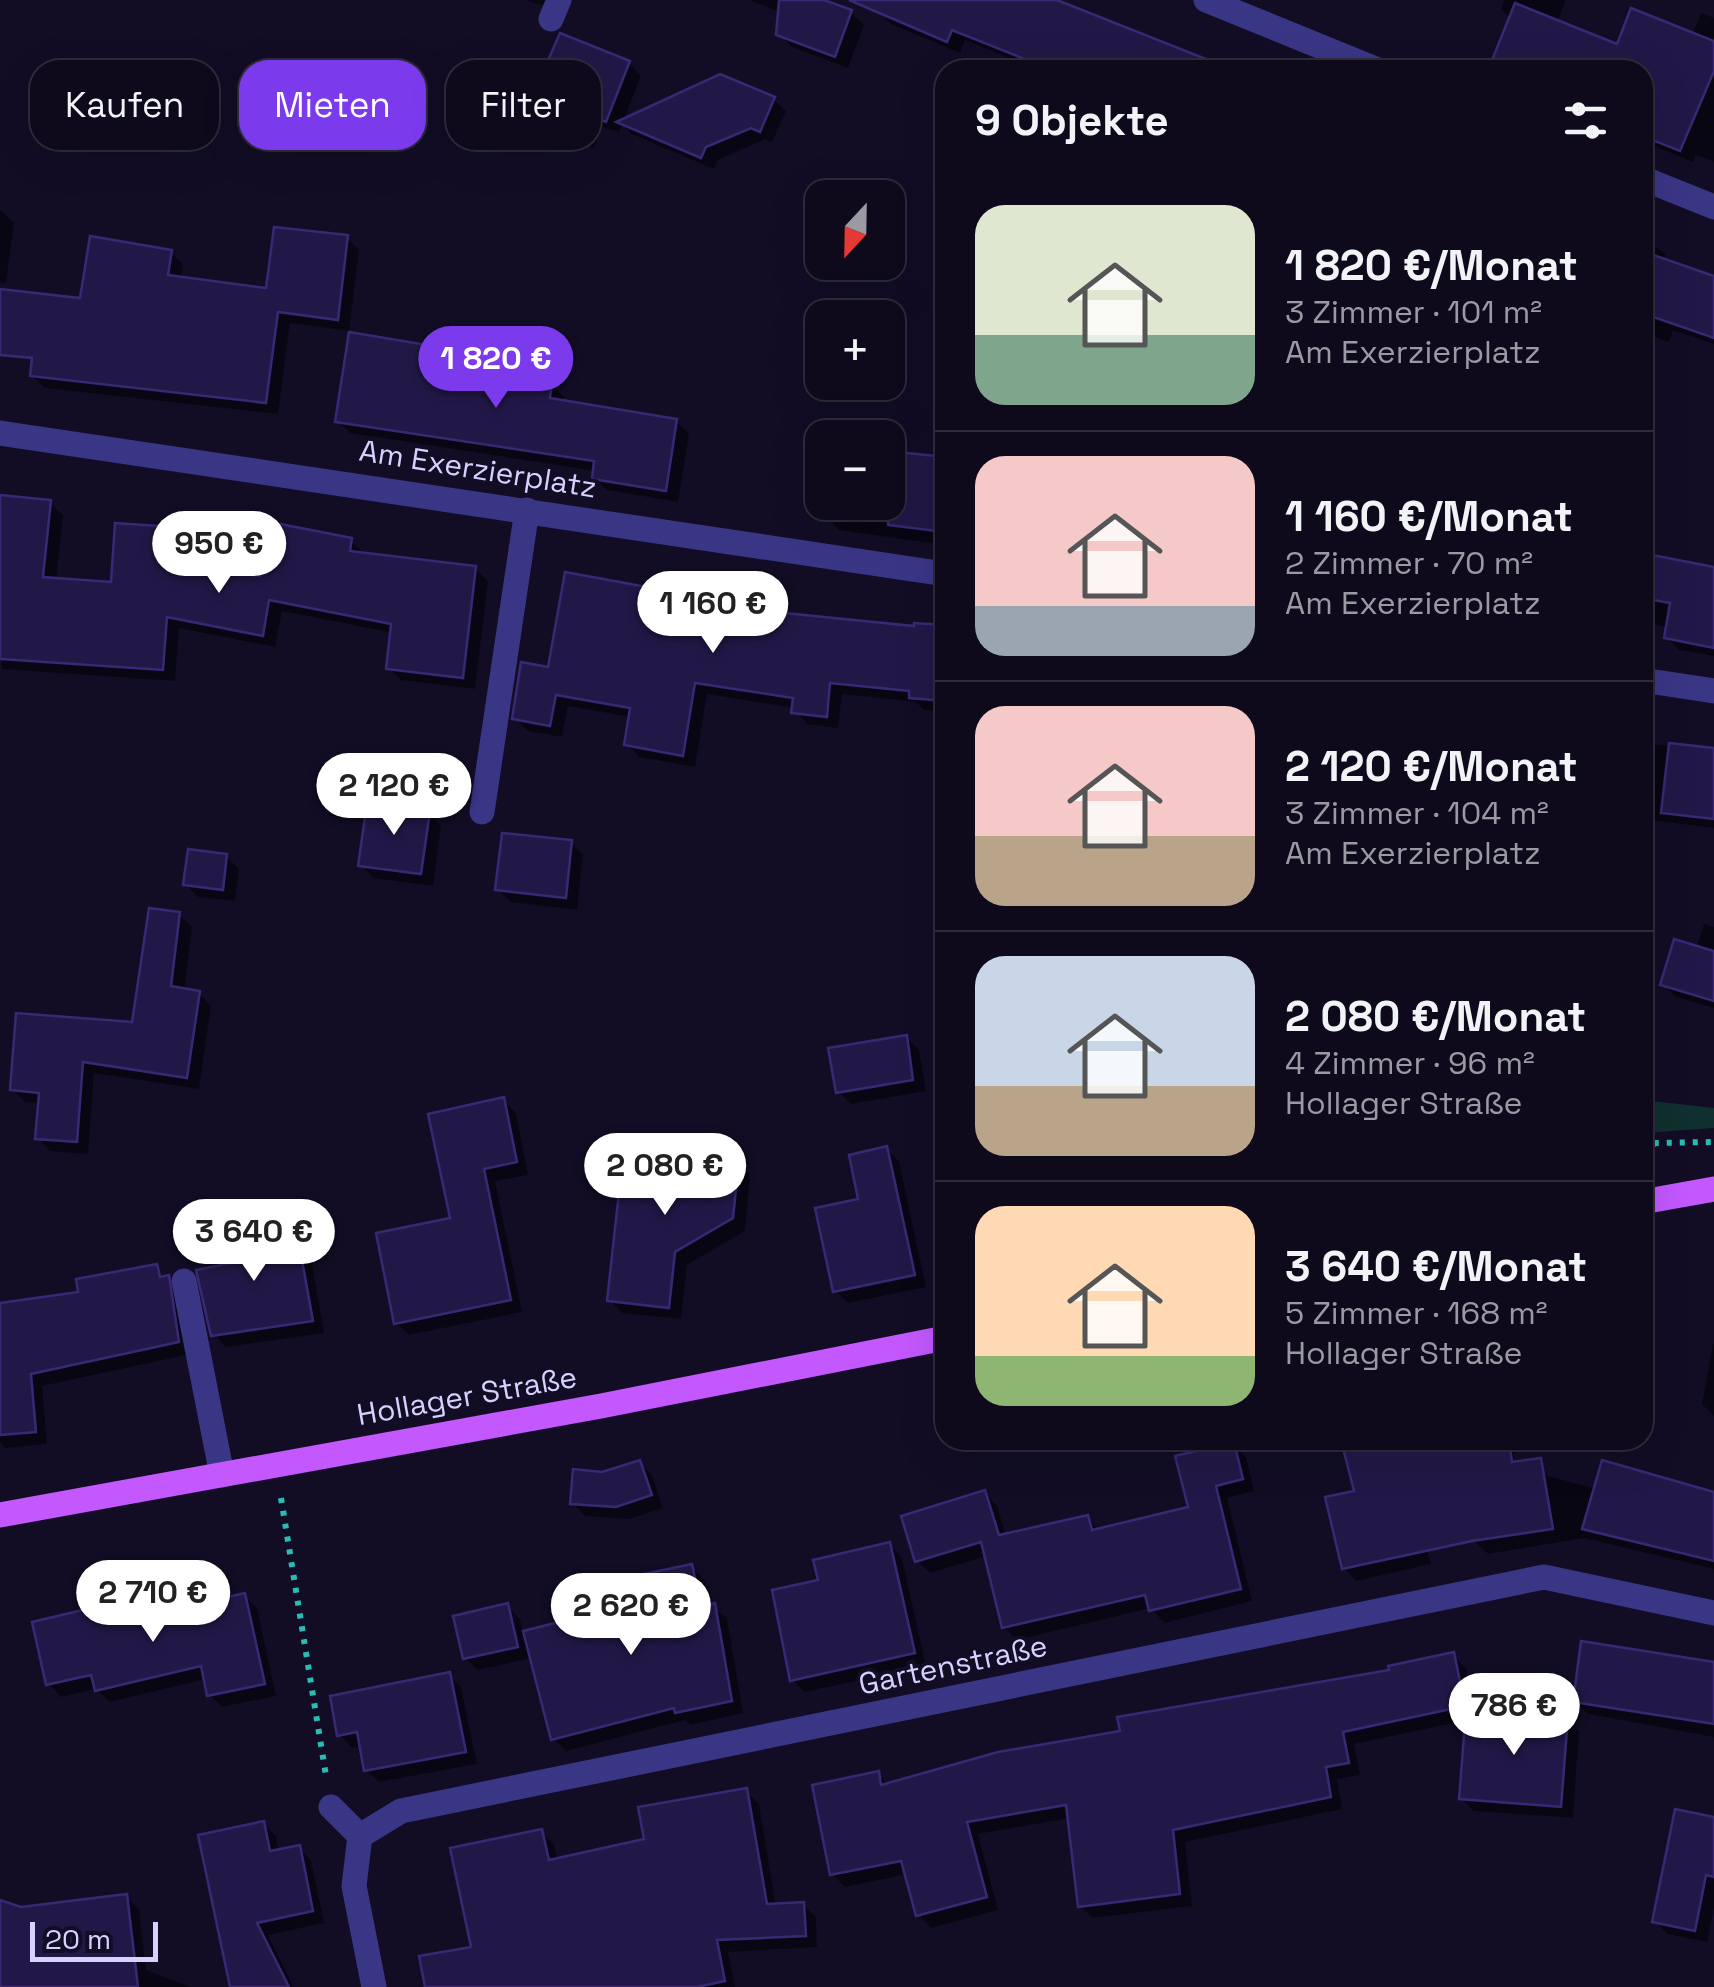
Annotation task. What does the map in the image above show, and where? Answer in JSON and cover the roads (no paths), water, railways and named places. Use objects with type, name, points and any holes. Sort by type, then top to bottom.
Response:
[{"type":"main road","points":[[1653,1200],[1714,1190]]},
{"type":"main road","name":"Hollager Straße","points":[[0,1515],[935,1340]]},
{"type":"street","points":[[1206,0],[1353,60]]},
{"type":"street","points":[[1653,182],[1714,207]]},
{"type":"street","name":"Am Exerzierplatz","points":[[0,433],[935,572]]},
{"type":"street","points":[[482,812],[527,510]]},
{"type":"street","points":[[1653,682],[1714,691]]},
{"type":"street","points":[[184,1281],[222,1475]]},
{"type":"street","name":"Gartenstraße","points":[[360,1836],[400,1811],[1544,1577],[1714,1613]]},
{"type":"street","points":[[332,1807],[360,1836],[354,1886],[374,1987]]}]
